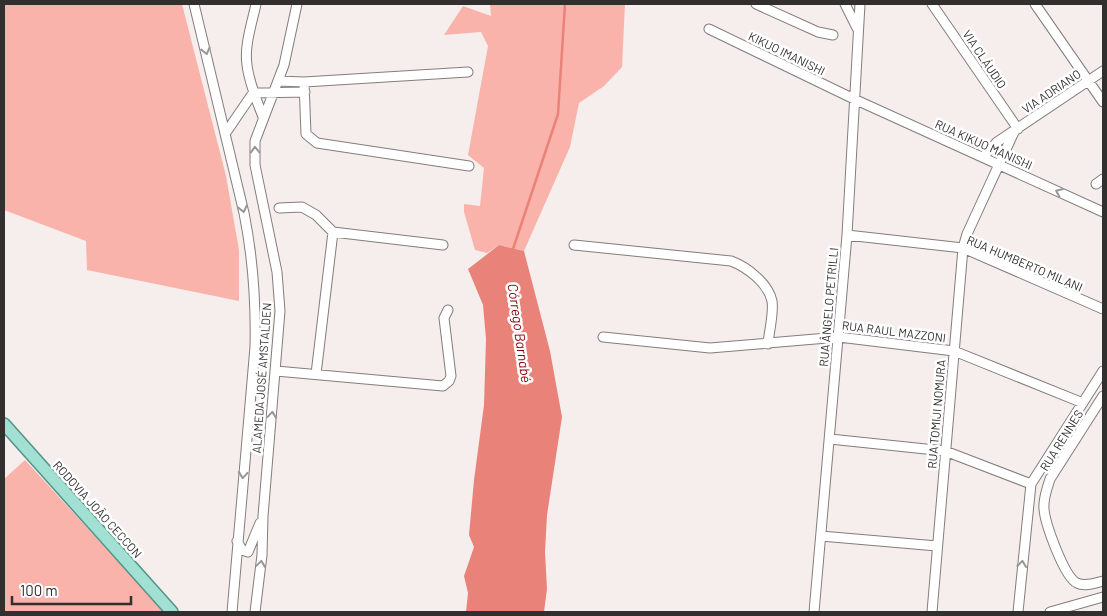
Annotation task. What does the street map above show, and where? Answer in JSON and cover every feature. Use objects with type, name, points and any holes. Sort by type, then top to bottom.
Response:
[{"type":"main road","name":"RODOVIA JOÃO CECCON","points":[[4,424],[172,612]]},
{"type":"street","points":[[194,4],[250,243],[255,306],[255,347],[232,612]]},
{"type":"street","points":[[256,4],[247,48],[247,66],[254,94],[263,117]]},
{"type":"street","name":"ALAMEDA JOSÉ AMSTALDEN","points":[[255,612],[262,555],[263,516],[280,311],[277,272],[255,165],[255,142],[284,65],[297,4]]},
{"type":"street","points":[[756,4],[818,32],[833,35]]},
{"type":"street","points":[[844,4],[857,29]]},
{"type":"street","name":"RUA ÂNGELO PETRILLI","points":[[814,612],[847,235],[857,29],[860,4]]},
{"type":"street","name":"VIA CLÁUDIO","points":[[932,4],[1016,130]]},
{"type":"street","points":[[1035,4],[1103,102]]},
{"type":"street","name":"KIKUO IMANISHI","points":[[709,29],[854,99]]},
{"type":"street","name":"VIA ADRIANO","points":[[983,157],[997,142],[1103,71]]},
{"type":"street","points":[[278,81],[304,82],[468,72]]},
{"type":"street","points":[[304,82],[306,134],[317,144],[469,166]]},
{"type":"street","points":[[225,134],[254,94],[305,92]]},
{"type":"street","name":"RUA KIKUO MANISHI","points":[[854,99],[1103,212]]},
{"type":"street","name":"VIA ADRIANO","points":[[998,164],[1016,130]]},
{"type":"street","name":"RUA TOMIJI NOMURA","points":[[932,612],[964,248],[967,234],[998,164]]},
{"type":"street","points":[[279,208],[302,208],[316,215],[333,232],[443,245]]},
{"type":"street","points":[[316,374],[333,232]]},
{"type":"street","name":"RUA HUMBERTO MILANI","points":[[847,235],[964,248],[1103,310]]},
{"type":"street","points":[[574,245],[731,261],[745,267],[768,291],[772,302],[768,344]]},
{"type":"street","points":[[276,370],[443,386],[449,381],[451,376],[444,318],[448,310]]},
{"type":"street","name":"RUA RAUL MAZZONI","points":[[603,337],[710,348],[839,337],[954,351],[1083,403]]},
{"type":"street","points":[[1018,612],[1031,484],[1103,371]]},
{"type":"street","name":"RUA RENNES","points":[[1103,396],[1050,479],[1045,493],[1044,508],[1046,523],[1066,574],[1079,584],[1087,585],[1103,581]]},
{"type":"street","points":[[830,439],[945,451],[1031,484]]},
{"type":"street","points":[[237,541],[242,550],[248,552],[263,516]]},
{"type":"street","points":[[821,536],[937,546]]},
{"type":"street","points":[[1050,612],[1103,597]]},
{"type":"shaded area","points":[[4,4],[182,4],[226,176],[239,250],[239,301],[87,270],[86,241],[4,210]]},
{"type":"shaded area","points":[[490,4],[625,4],[622,67],[604,86],[579,103],[570,147],[524,251],[499,245],[487,253],[475,250],[464,212],[464,204],[480,206],[484,168],[468,155],[488,46],[481,32],[444,35],[463,6],[491,16]]},
{"type":"shaded area","points":[[25,460],[163,612],[4,612],[4,479]]},
{"type":"water","points":[[499,245],[524,251],[550,351],[562,417],[547,515],[545,552],[547,589],[544,612],[466,612],[468,593],[464,576],[474,547],[469,535],[484,405],[486,339],[483,305],[468,269]]},
{"type":"waterway","name":"Córrego Barnabé","points":[[512,252],[558,114],[565,4]]}]
